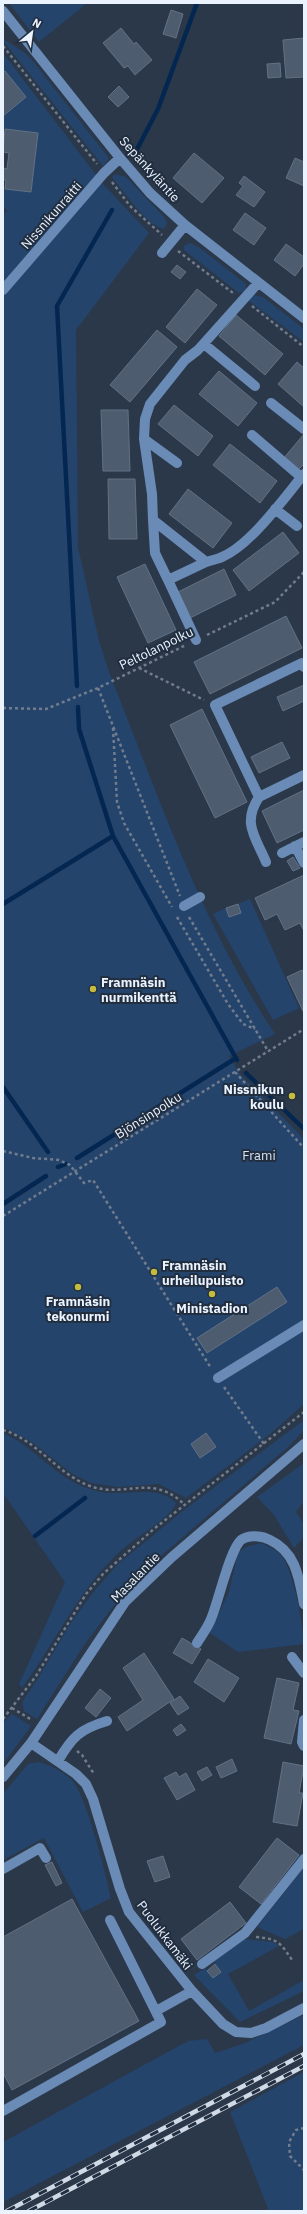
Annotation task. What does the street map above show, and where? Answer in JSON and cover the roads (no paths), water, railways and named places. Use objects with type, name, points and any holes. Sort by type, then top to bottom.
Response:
[{"type":"street","name":"Sepänkyläntie","points":[[3,11],[120,158],[150,193],[185,225],[304,318]]},
{"type":"street","name":"Nissnikunraitti","points":[[3,290],[104,173],[120,158]]},
{"type":"street","points":[[162,253],[185,225]]},
{"type":"street","points":[[196,640],[155,553],[152,494],[144,439],[145,419],[150,404],[185,360],[204,344],[258,283]]},
{"type":"street","points":[[204,344],[255,386]]},
{"type":"street","points":[[271,403],[304,429]]},
{"type":"street","points":[[168,580],[206,562],[225,556],[247,539],[303,475],[252,436]]},
{"type":"street","points":[[144,439],[177,463]]},
{"type":"street","points":[[275,508],[297,526]]},
{"type":"street","points":[[153,520],[206,562]]},
{"type":"street","points":[[259,797],[215,705],[303,663]]},
{"type":"street","points":[[266,862],[250,827],[253,806],[259,797],[304,775]]},
{"type":"street","points":[[282,853],[300,844],[304,863]]},
{"type":"street","points":[[184,906],[200,897]]},
{"type":"street","points":[[218,1378],[304,1325]]},
{"type":"street","name":"Masalantie","points":[[3,1777],[31,1743],[125,1602],[172,1557],[304,1444]]},
{"type":"street","points":[[197,1643],[210,1621],[233,1550],[242,1540],[253,1536],[266,1538],[276,1543],[294,1560],[304,1604]]},
{"type":"street","points":[[292,1657],[304,1673]]},
{"type":"street","points":[[304,1720],[302,1742],[304,1746]]},
{"type":"street","points":[[58,1761],[68,1744],[87,1727],[107,1721]]},
{"type":"street","name":"Puolukkamäki","points":[[31,1743],[58,1761],[86,1784],[93,1799],[120,1889],[129,1912],[192,1991],[223,2024],[236,2032],[251,2033],[266,2028],[304,2008]]},
{"type":"street","points":[[3,1868],[40,1848],[46,1858]]},
{"type":"street","points":[[202,1964],[244,1933],[304,1859]]},
{"type":"street","points":[[3,2111],[161,2022],[110,1920]]},
{"type":"street","points":[[156,2011],[192,1991]]},
{"type":"waterway","points":[[134,155],[158,109],[197,3]]},
{"type":"waterway","points":[[77,686],[57,306],[112,210]]},
{"type":"waterway","points":[[78,707],[79,729],[113,836]]},
{"type":"waterway","points":[[3,904],[113,836],[237,1060]]},
{"type":"waterway","points":[[77,1158],[236,1058]]},
{"type":"waterway","points":[[246,1073],[304,1129]]},
{"type":"waterway","points":[[3,1087],[48,1152]]},
{"type":"waterway","points":[[58,1167],[66,1164]]},
{"type":"waterway","points":[[3,1204],[46,1176]]},
{"type":"waterway","points":[[35,1536],[85,1498]]},
{"type":"railway","points":[[7,2211],[304,2054]]},
{"type":"railway","points":[[29,2211],[304,2066]]},
{"type":"place","name":"Framnäsin nurmikenttä","points":[[93,989]]},
{"type":"place","name":"Nissnikun koulu","points":[[292,1096]]},
{"type":"place","name":"Framnäsin urheilupuisto","points":[[154,1272]]},
{"type":"place","name":"Framnäsin tekonurmi","points":[[78,1287]]},
{"type":"place","name":"Ministadion","points":[[212,1294]]},
{"type":"park label","name":"Frami","points":[[259,1155]]}]
